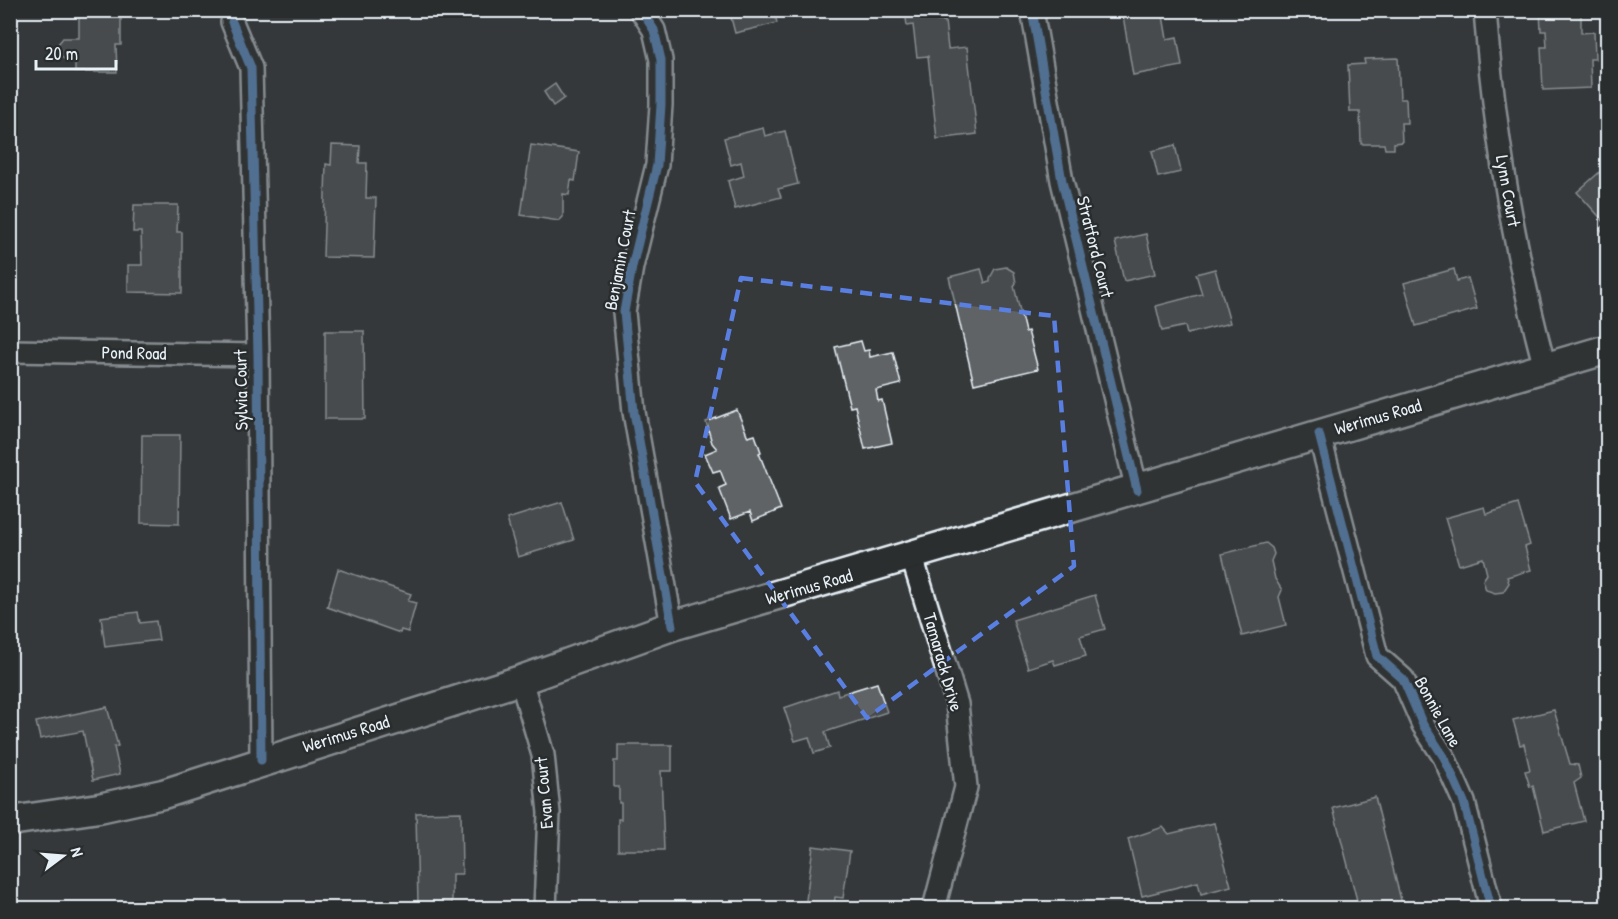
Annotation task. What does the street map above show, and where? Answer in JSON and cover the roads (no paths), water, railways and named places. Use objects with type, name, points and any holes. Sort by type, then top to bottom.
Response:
[{"type":"main road","name":"Werimus Road","points":[[10,821],[99,808],[163,794],[261,760],[521,680],[672,626],[912,557],[1608,349]]},
{"type":"street","name":"Benjamin Court","points":[[641,10],[654,30],[661,60],[661,105],[657,165],[632,267],[624,312],[634,412],[672,626]]},
{"type":"street","name":"Stratford Court","points":[[1032,10],[1062,181],[1137,490]]},
{"type":"street","name":"Lynn Court","points":[[1485,10],[1490,75],[1501,154],[1530,312],[1545,368]]},
{"type":"street","name":"Sylvia Court","points":[[232,22],[251,68],[258,355],[261,760]]},
{"type":"street","name":"Pond Road","points":[[10,351],[258,355]]},
{"type":"street","name":"Bonnie Lane","points":[[1319,434],[1377,656],[1402,679],[1423,725],[1444,757],[1464,802],[1491,909]]},
{"type":"street","name":"Tamarack Drive","points":[[912,557],[957,704],[966,787],[934,909]]},
{"type":"street","name":"Evan Court","points":[[521,680],[543,755],[549,813],[545,909]]}]
